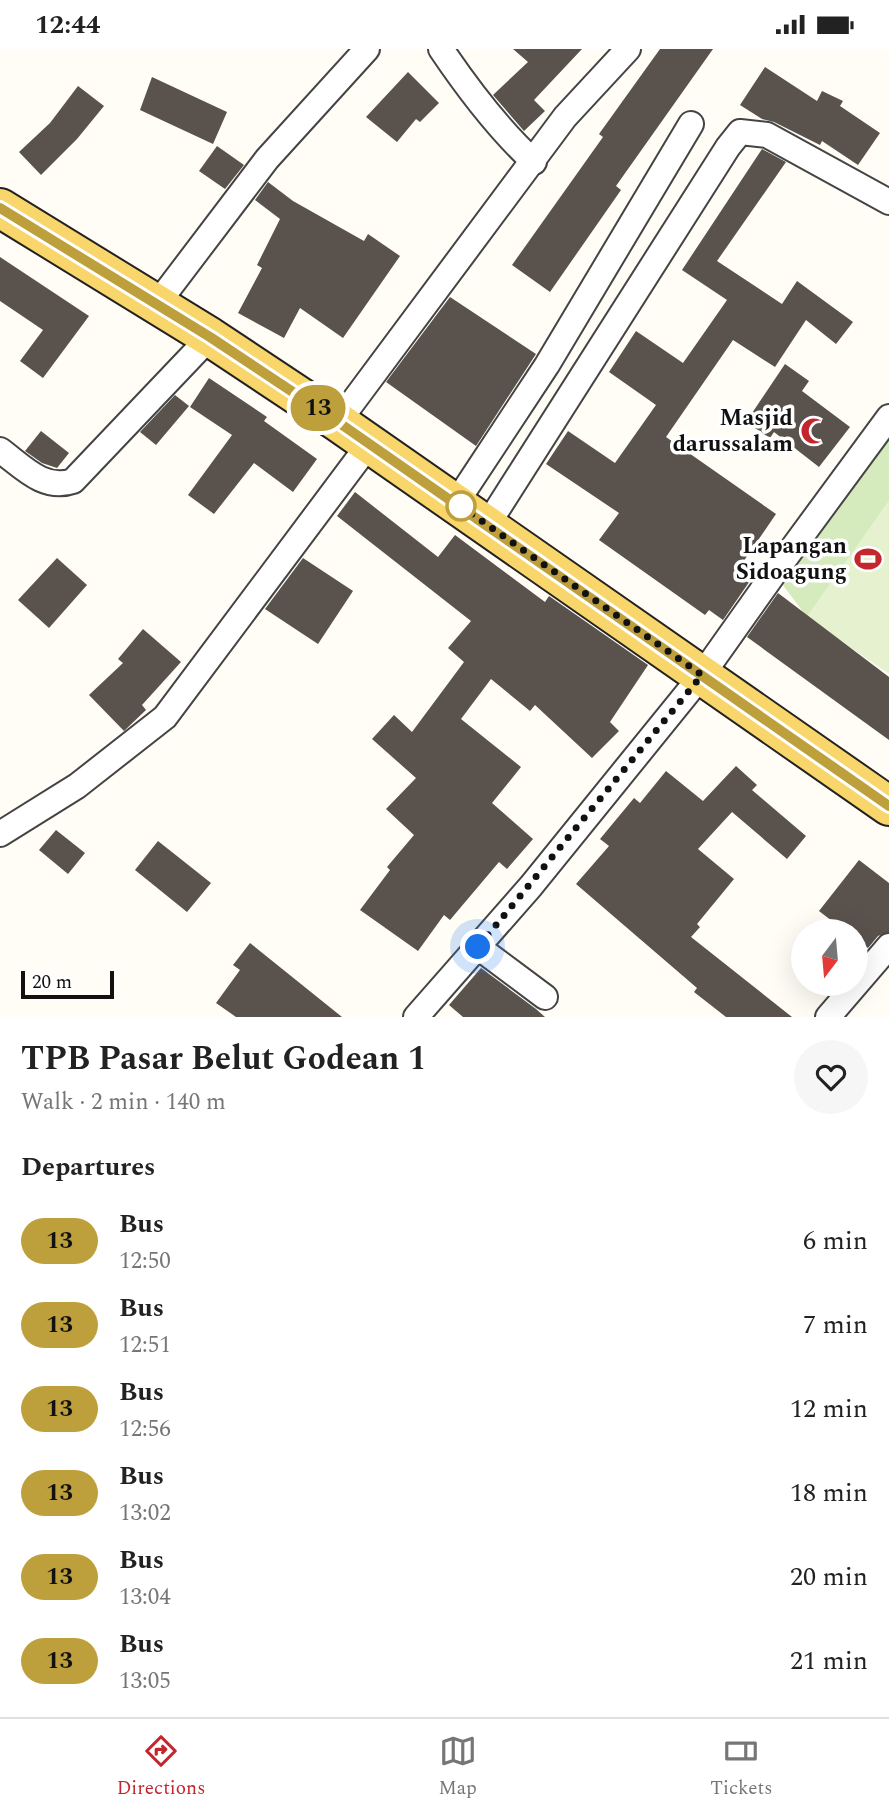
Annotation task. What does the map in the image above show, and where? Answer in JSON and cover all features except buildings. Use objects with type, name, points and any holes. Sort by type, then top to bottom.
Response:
[{"type":"main road","points":[[0,208],[210,337],[370,443],[889,806]]},
{"type":"street","points":[[157,304],[267,159],[367,49]]},
{"type":"street","points":[[441,49],[468,89],[517,147],[534,162]]},
{"type":"street","points":[[338,422],[565,117],[628,49]]},
{"type":"street","points":[[456,503],[547,365],[691,124]]},
{"type":"street","points":[[488,524],[740,132],[766,135],[889,202]]},
{"type":"street","points":[[0,450],[45,483],[61,485],[73,481],[210,337]]},
{"type":"street","points":[[416,1017],[478,947],[702,675],[889,417]]},
{"type":"street","points":[[0,834],[77,786],[165,717],[370,443]]},
{"type":"street","points":[[828,1017],[889,946]]},
{"type":"street","points":[[478,947],[545,997]]},
{"type":"green space","points":[[889,423],[889,501],[807,617],[776,576]]},
{"type":"green space","name":"Lapangan Sidoagung","points":[[889,501],[889,674],[807,617]]},
{"type":"bus line","name":"13","points":[[0,208],[210,337],[338,422],[889,806]]},
{"type":"place","name":"Masjid darussalam","points":[[814,431]]},
{"type":"place","name":"Lapangan Sidoagung","points":[[868,559]]},
{"type":"route","points":[[461,506],[456,503],[702,675],[607,794],[478,947]]}]
